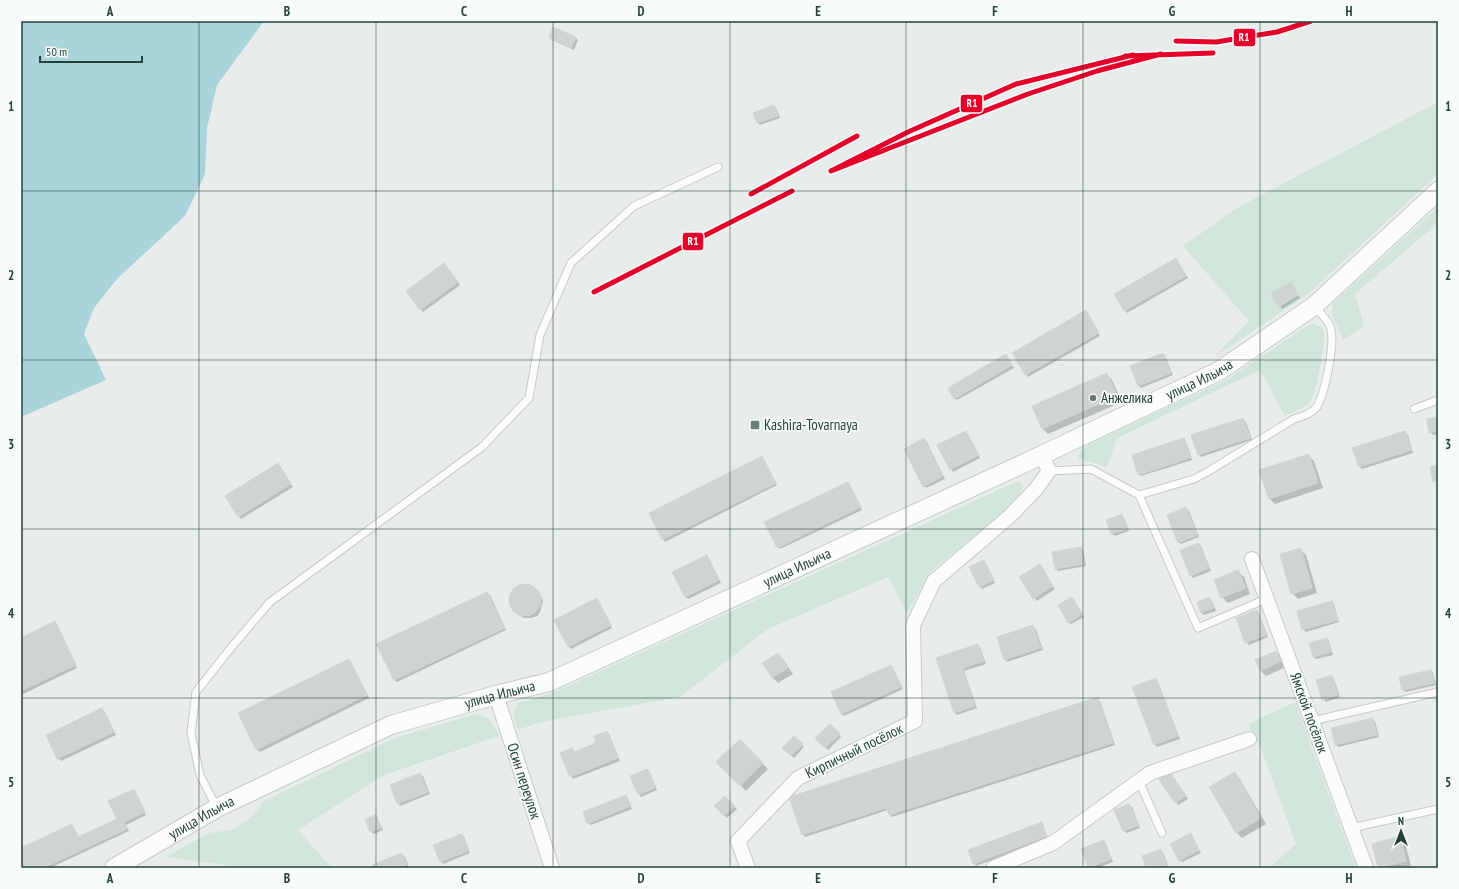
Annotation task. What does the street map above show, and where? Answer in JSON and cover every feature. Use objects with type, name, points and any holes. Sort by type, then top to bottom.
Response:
[{"type":"street","name":"улица Ильича","points":[[114,868],[217,808],[391,725],[548,682],[1045,463],[1219,371],[1314,306],[1438,191]]},
{"type":"street","name":"Кирпичный посёлок","points":[[748,868],[738,841],[798,778],[915,722],[913,625],[934,581],[1010,516],[1036,489],[1045,463]]},
{"type":"street","name":"Ямской посёлок","points":[[1252,559],[1366,868]]},
{"type":"street","name":"Осин переулок","points":[[496,695],[552,868]]},
{"type":"street","points":[[993,868],[1053,843],[1150,773],[1250,739]]},
{"type":"lane","points":[[217,808],[200,775],[191,733],[196,692],[270,602],[482,447],[529,398],[540,335],[571,263],[634,206],[718,166]]},
{"type":"lane","points":[[1139,495],[1194,479],[1294,419],[1315,409],[1322,396],[1331,355],[1332,336],[1330,326],[1314,306]]},
{"type":"lane","points":[[1414,409],[1438,400]]},
{"type":"lane","points":[[1045,463],[1091,469],[1139,495],[1198,628],[1266,599]]},
{"type":"lane","points":[[1312,721],[1438,692]]},
{"type":"lane","points":[[1139,781],[1162,833]]},
{"type":"lane","points":[[1351,828],[1438,809]]},
{"type":"green space","points":[[1438,102],[1438,174],[1307,295],[1214,357],[1249,321],[1183,246],[1237,208]]},
{"type":"green space","points":[[1438,207],[1438,223],[1355,294],[1364,326],[1343,340],[1332,314],[1332,304]]},
{"type":"green space","points":[[1313,324],[1322,327],[1324,333],[1323,351],[1315,390],[1309,403],[1304,407],[1285,416],[1260,370],[1117,438],[1107,467],[1079,459],[1080,450],[1087,445],[1226,380],[1307,326]]},
{"type":"green space","points":[[1016,482],[1020,482],[1023,486],[1021,493],[1003,513],[930,572],[907,613],[888,577],[768,629],[680,697],[541,722],[518,730],[513,716],[518,703],[552,693]]},
{"type":"green space","points":[[1295,702],[1356,868],[1269,868],[1296,844],[1261,748],[1248,724]]},
{"type":"green space","points":[[476,714],[491,721],[499,736],[384,775],[298,830],[332,868],[227,868],[225,865],[166,857],[208,833],[231,830],[245,822],[254,814],[264,801],[395,738]]},
{"type":"water","points":[[21,21],[264,21],[217,85],[207,128],[205,174],[185,216],[117,279],[94,308],[84,334],[106,380],[21,417]]},
{"type":"building","points":[[553,27],[576,37],[571,48],[549,38]]},
{"type":"building","points":[[774,105],[778,116],[757,123],[753,113]]},
{"type":"building","points":[[1176,258],[1186,276],[1124,311],[1114,294]]},
{"type":"building","points":[[444,263],[458,282],[420,310],[406,291]]},
{"type":"building","points":[[1291,282],[1298,295],[1279,307],[1271,294]]},
{"type":"building","points":[[1086,310],[1099,333],[1025,375],[1012,353]]},
{"type":"building","points":[[1163,353],[1171,373],[1138,386],[1130,366]]},
{"type":"building","points":[[1006,354],[1012,365],[954,399],[948,388]]},
{"type":"building","points":[[1107,373],[1117,396],[1042,429],[1032,406]]},
{"type":"building","points":[[1438,417],[1438,431],[1429,433],[1427,419]]},
{"type":"building","points":[[1243,418],[1250,438],[1198,455],[1191,435]]},
{"type":"building","points":[[966,431],[979,455],[950,470],[937,445]]},
{"type":"building","points":[[1405,431],[1412,450],[1359,467],[1352,448]]},
{"type":"building","points":[[924,438],[943,476],[923,487],[904,449]]},
{"type":"building","points":[[1184,438],[1190,458],[1138,475],[1132,455]]},
{"type":"building","points":[[1309,454],[1318,483],[1269,499],[1259,470]]},
{"type":"building","points":[[762,456],[776,483],[662,540],[649,513]]},
{"type":"building","points":[[278,463],[291,484],[238,517],[225,496]]},
{"type":"building","points":[[1438,465],[1438,481],[1433,482],[1430,467]]},
{"type":"building","points":[[848,482],[861,507],[777,548],[764,522]]},
{"type":"building","points":[[1186,507],[1197,535],[1178,543],[1167,515]]},
{"type":"building","points":[[1122,514],[1127,529],[1111,534],[1106,520]]},
{"type":"building","points":[[1199,543],[1209,568],[1190,576],[1180,550]]},
{"type":"building","points":[[1081,547],[1084,564],[1055,569],[1052,552]]},
{"type":"building","points":[[1301,548],[1312,588],[1291,594],[1280,554]]},
{"type":"building","points":[[707,555],[719,580],[685,597],[672,572]]},
{"type":"building","points":[[984,560],[994,580],[979,587],[969,567]]},
{"type":"building","points":[[1040,564],[1053,586],[1033,599],[1019,577]]},
{"type":"building","points":[[1238,570],[1246,588],[1221,598],[1214,580]]},
{"type":"building","points":[[525,584],[531,585],[538,591],[541,600],[540,606],[534,613],[525,616],[519,615],[512,609],[509,600],[510,594],[516,587]]},
{"type":"building","points":[[487,592],[505,628],[394,680],[376,644]]},
{"type":"building","points":[[1072,597],[1082,614],[1068,623],[1058,605]]},
{"type":"building","points":[[1210,597],[1214,608],[1201,613],[1197,602]]},
{"type":"building","points":[[597,598],[611,625],[568,647],[554,620]]},
{"type":"building","points":[[1332,601],[1338,620],[1302,630],[1297,611]]},
{"type":"building","points":[[1257,610],[1266,635],[1245,643],[1236,618]]},
{"type":"building","points":[[55,621],[76,665],[21,691],[21,638]]},
{"type":"building","points":[[1033,625],[1041,648],[1004,660],[997,637]]},
{"type":"building","points":[[1327,638],[1331,652],[1313,657],[1309,643]]},
{"type":"building","points":[[978,644],[984,661],[963,668],[975,706],[954,713],[936,658]]},
{"type":"building","points":[[1276,651],[1281,661],[1260,671],[1255,660]]},
{"type":"building","points":[[778,653],[788,668],[772,678],[762,663]]},
{"type":"building","points":[[349,659],[367,695],[256,750],[238,713]]},
{"type":"building","points":[[891,665],[901,687],[841,714],[831,692]]},
{"type":"building","points":[[1431,670],[1434,683],[1402,690],[1399,677]]},
{"type":"building","points":[[1332,675],[1338,695],[1322,700],[1316,680]]},
{"type":"building","points":[[1156,678],[1178,736],[1154,745],[1132,687]]},
{"type":"building","points":[[1098,697],[1113,743],[889,815],[886,808],[802,835],[789,797]]},
{"type":"building","points":[[102,708],[114,732],[57,759],[46,735]]},
{"type":"building","points":[[1373,718],[1377,735],[1335,745],[1331,728]]},
{"type":"building","points":[[830,724],[840,734],[825,748],[815,738]]},
{"type":"building","points":[[607,731],[618,758],[570,777],[560,753],[572,748],[574,752],[596,743],[594,736]]},
{"type":"building","points":[[794,736],[803,744],[791,756],[782,748]]},
{"type":"building","points":[[740,739],[763,763],[740,786],[716,762]]},
{"type":"building","points":[[648,769],[655,788],[638,795],[630,776]]},
{"type":"building","points":[[1169,771],[1186,796],[1175,803],[1158,778]]},
{"type":"building","points":[[1235,772],[1261,818],[1236,833],[1209,787]]},
{"type":"building","points":[[420,773],[428,792],[397,804],[390,785]]},
{"type":"building","points":[[134,789],[145,812],[124,822],[127,829],[43,868],[21,868],[21,848],[72,824],[78,837],[117,819],[108,801]]},
{"type":"building","points":[[626,795],[631,806],[587,824],[583,812]]},
{"type":"building","points":[[725,796],[735,806],[724,816],[714,806]]},
{"type":"building","points":[[1129,804],[1139,825],[1123,831],[1114,810]]},
{"type":"building","points":[[376,815],[381,828],[370,832],[365,819]]},
{"type":"building","points":[[1042,822],[1047,836],[973,864],[968,850]]},
{"type":"building","points":[[1191,833],[1199,850],[1179,861],[1170,844]]},
{"type":"building","points":[[462,834],[468,851],[440,862],[433,845]]},
{"type":"building","points":[[1400,836],[1406,861],[1378,868],[1372,844]]},
{"type":"building","points":[[1104,840],[1111,859],[1088,868],[1081,849]]},
{"type":"building","points":[[1161,849],[1167,866],[1160,868],[1146,868],[1142,856]]},
{"type":"building","points":[[402,853],[407,865],[398,868],[373,868],[372,865]]},
{"type":"transit line","name":"R1","points":[[1176,41],[1216,42],[1277,32],[1311,21]]},
{"type":"transit line","name":"R1","points":[[1125,56],[1213,53]]},
{"type":"transit line","name":"R1","points":[[1133,55],[1016,84],[908,132],[831,171],[1028,94],[1097,71],[1161,54]]},
{"type":"transit line","name":"R1","points":[[751,194],[857,136]]},
{"type":"transit line","name":"R1","points":[[594,292],[792,191]]},
{"type":"place","name":"Анжелика","points":[[1093,398]]},
{"type":"place","name":"Kashira-Tovarnaya","points":[[755,425]]}]
